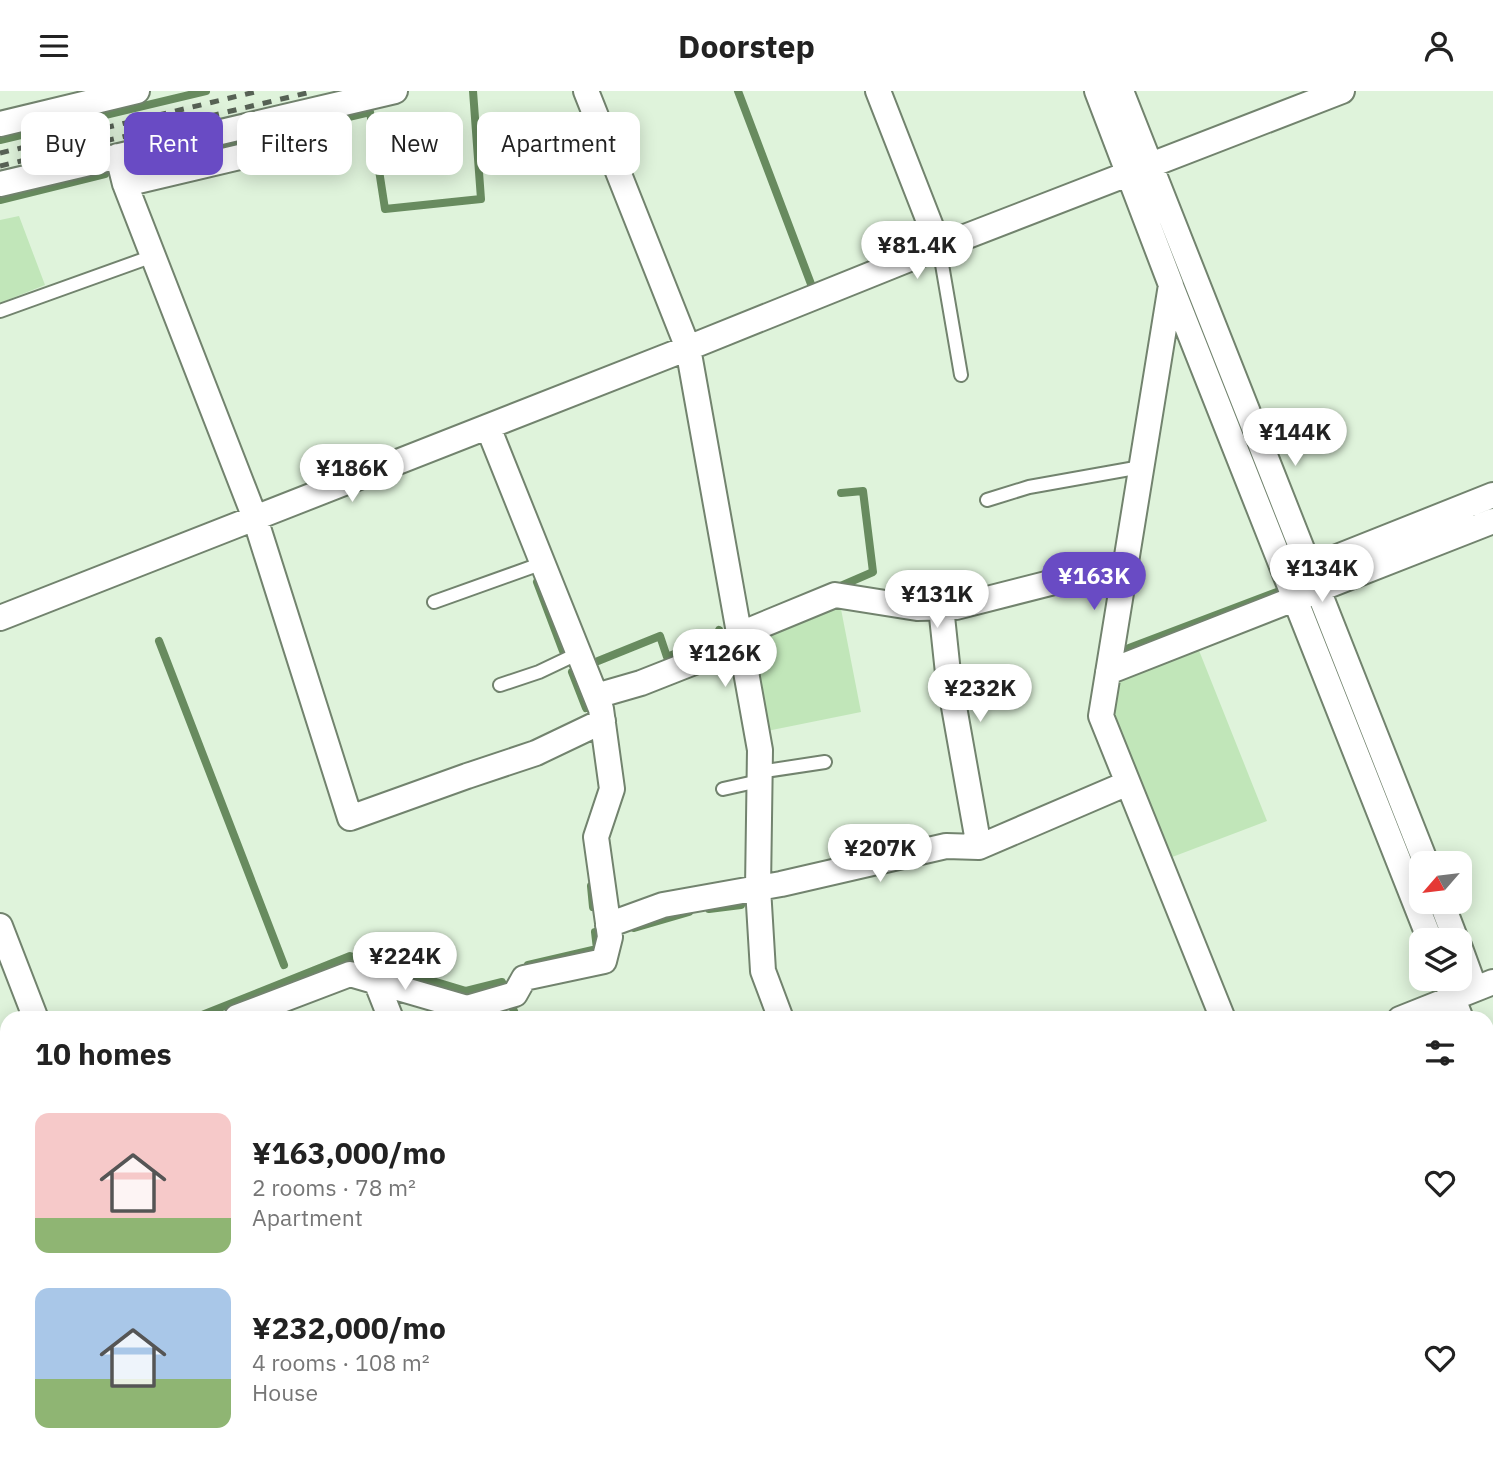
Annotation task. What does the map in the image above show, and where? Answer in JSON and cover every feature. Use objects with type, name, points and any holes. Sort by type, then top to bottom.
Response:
[{"type":"street","points":[[0,124],[137,91]]},
{"type":"street","points":[[0,184],[396,91]]},
{"type":"street","points":[[586,91],[688,348],[760,750],[758,888],[763,971],[778,1011]]},
{"type":"street","points":[[878,91],[939,247]]},
{"type":"street","points":[[1097,91],[1141,171],[1315,578],[1421,851]]},
{"type":"street","points":[[1121,91],[1171,285],[1425,928]]},
{"type":"street","points":[[0,618],[939,247],[1342,91]]},
{"type":"street","points":[[118,156],[125,184],[255,518],[350,818],[536,753],[603,721]]},
{"type":"street","points":[[125,184],[237,158]]},
{"type":"street","points":[[1171,285],[1101,716],[1220,1011]]},
{"type":"street","points":[[253,1011],[350,974],[467,1008],[515,994],[524,978],[604,961],[610,937],[596,837],[612,789],[601,709],[488,427]]},
{"type":"street","points":[[1108,672],[1493,495]]},
{"type":"street","points":[[1315,578],[1493,521]]},
{"type":"street","points":[[596,696],[642,683],[835,595],[917,608],[956,607],[1125,564]]},
{"type":"street","points":[[941,607],[948,673],[979,848]]},
{"type":"street","points":[[608,925],[663,905],[758,888],[946,846],[979,848],[1128,783]]},
{"type":"street","points":[[0,926],[33,1011]]},
{"type":"street","points":[[376,981],[388,1011]]},
{"type":"street","points":[[1420,1011],[1465,993]]},
{"type":"lane","points":[[939,247],[961,375]]},
{"type":"lane","points":[[0,311],[153,256]]},
{"type":"lane","points":[[987,500],[1029,487],[1141,467]]},
{"type":"lane","points":[[434,602],[542,563]]},
{"type":"lane","points":[[500,685],[539,672],[579,653]]},
{"type":"lane","points":[[723,789],[759,777],[825,762]]},
{"type":"green space","points":[[19,216],[45,285],[0,303],[0,220]]},
{"type":"green space","points":[[840,604],[861,712],[767,731],[752,645],[754,637]]},
{"type":"green space","points":[[1198,648],[1267,821],[1167,859],[1109,713],[1114,681]]},
{"type":"waterway","points":[[0,140],[206,91]]},
{"type":"waterway","points":[[223,146],[370,112],[385,209],[481,199],[473,91]]},
{"type":"waterway","points":[[738,91],[811,284]]},
{"type":"waterway","points":[[0,200],[101,175]]},
{"type":"waterway","points":[[1179,273],[1293,560]]},
{"type":"waterway","points":[[836,588],[873,572],[863,491],[841,493]]},
{"type":"waterway","points":[[537,582],[563,651]]},
{"type":"waterway","points":[[1129,648],[1277,592]]},
{"type":"waterway","points":[[598,661],[660,636],[667,657],[716,637],[719,630]]},
{"type":"waterway","points":[[159,641],[284,965]]},
{"type":"waterway","points":[[572,672],[586,708]]},
{"type":"waterway","points":[[591,886],[593,907]]},
{"type":"waterway","points":[[709,909],[741,905]]},
{"type":"waterway","points":[[634,928],[689,912]]},
{"type":"waterway","points":[[528,965],[597,949],[595,932]]},
{"type":"waterway","points":[[212,1011],[350,956],[466,991],[502,982],[505,989]]},
{"type":"waterway","points":[[512,1006],[514,1011]]},
{"type":"railway","points":[[0,153],[259,91]]},
{"type":"railway","points":[[0,166],[315,91]]}]
